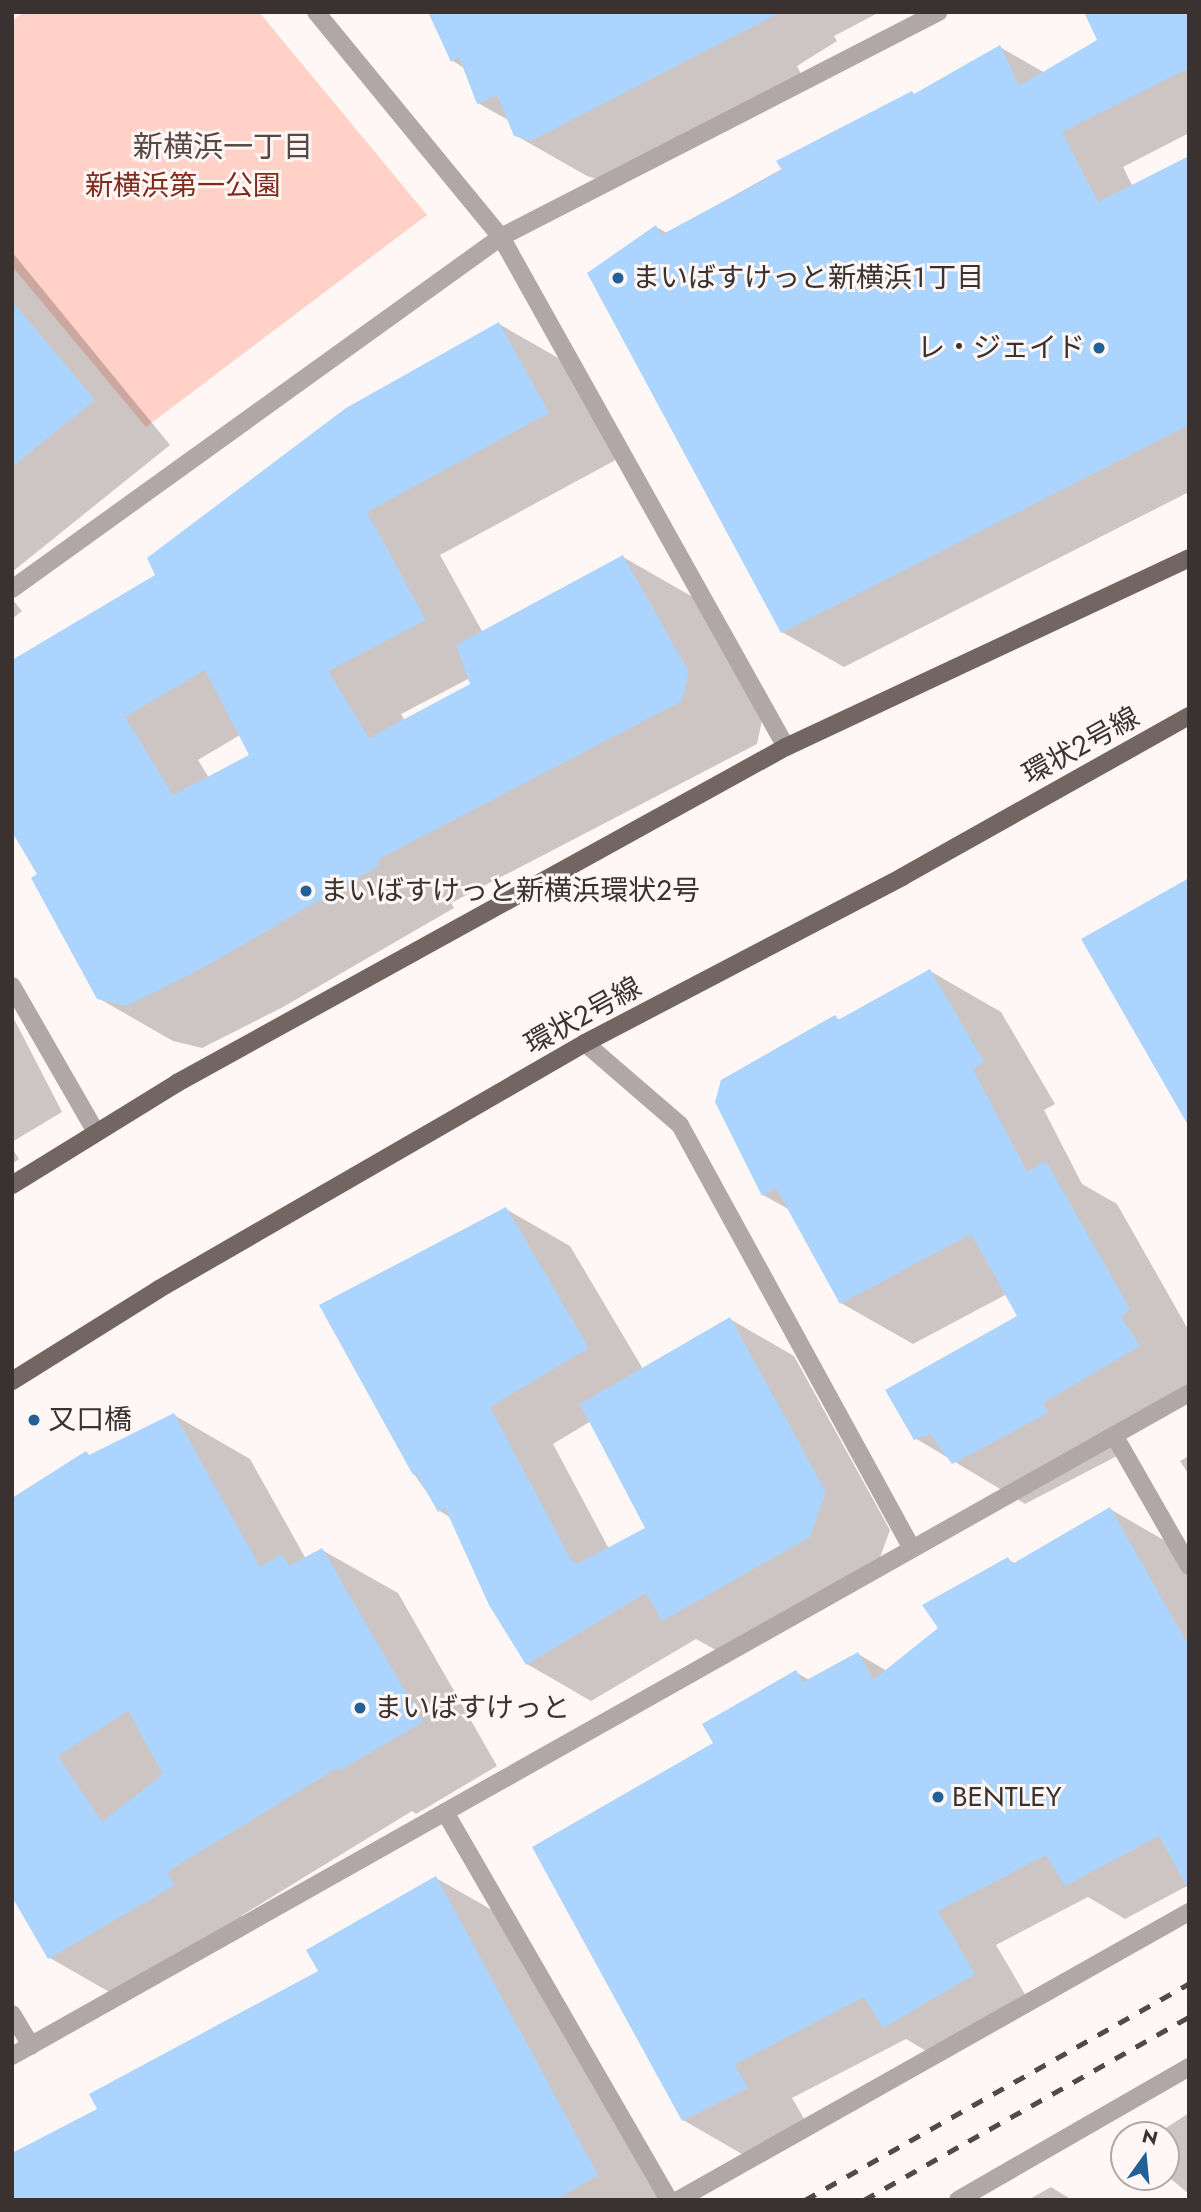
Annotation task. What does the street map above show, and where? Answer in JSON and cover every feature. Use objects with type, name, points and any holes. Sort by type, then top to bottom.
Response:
[{"type":"main road","points":[[12,1185],[96,1132],[786,747],[1189,558]]},
{"type":"main road","name":"環状2号線","points":[[12,1381],[159,1289],[585,1043],[902,877],[1189,716]]},
{"type":"street","points":[[316,12],[501,237],[786,747]]},
{"type":"street","points":[[12,589],[501,237],[939,12]]},
{"type":"street","points":[[12,986],[96,1132]]},
{"type":"street","points":[[585,1043],[680,1125],[912,1549]]},
{"type":"street","points":[[12,2056],[1189,1393]]},
{"type":"street","points":[[1114,1435],[1189,1566]]},
{"type":"street","points":[[445,1812],[669,2200]]},
{"type":"street","points":[[678,2200],[1189,1912]]},
{"type":"street","points":[[12,2014],[31,2046]]},
{"type":"street","points":[[957,2200],[1189,2067]]},
{"type":"green space","name":"新横浜第一公園","points":[[23,12],[259,12],[427,215],[146,427],[12,266],[12,21]]},
{"type":"building","points":[[428,12],[781,12],[531,141],[514,136],[497,95],[477,104],[459,57],[451,62]]},
{"type":"building","points":[[1084,12],[1189,12],[1189,68],[1062,132],[1098,202],[1189,156],[1189,425],[781,633],[587,273],[656,225],[661,235],[782,170],[776,161],[912,91],[914,94],[1000,45],[1019,86],[1097,40]]},
{"type":"building","points":[[12,301],[95,400],[12,467]]},
{"type":"building","points":[[499,322],[549,413],[367,512],[426,620],[328,671],[369,738],[470,684],[456,645],[623,555],[689,672],[682,701],[377,860],[380,865],[208,965],[127,1006],[97,999],[31,878],[37,874],[12,832],[12,660],[155,575],[147,558],[346,408]],"holes":[[[205,670],[249,755],[173,795],[125,717]]]},
{"type":"building","points":[[1189,878],[1189,1127],[1081,939]]},
{"type":"building","points":[[930,969],[984,1062],[973,1069],[1027,1172],[1046,1161],[1130,1309],[1121,1317],[1140,1346],[1043,1403],[1048,1413],[952,1464],[930,1434],[914,1440],[885,1390],[1017,1316],[971,1234],[840,1304],[776,1188],[762,1196],[715,1102],[721,1080],[835,1015],[838,1020]]},
{"type":"building","points":[[506,1207],[589,1348],[490,1407],[571,1560],[577,1564],[645,1528],[580,1404],[730,1317],[826,1492],[810,1537],[662,1621],[646,1593],[526,1665],[489,1605],[445,1508],[438,1512],[416,1473],[413,1475],[319,1305]]},
{"type":"building","points":[[174,1413],[260,1567],[282,1554],[289,1566],[322,1548],[423,1722],[339,1771],[337,1768],[167,1872],[175,1885],[48,1959],[12,1897],[12,1498],[86,1451],[89,1455]],"holes":[[[128,1711],[163,1774],[102,1822],[58,1756]]]},
{"type":"building","points":[[1110,1507],[1189,1646],[1189,1890],[1159,1836],[1065,1886],[1046,1855],[938,1911],[975,1974],[883,2028],[864,1997],[735,2064],[748,2088],[682,2121],[532,1847],[713,1743],[702,1724],[796,1670],[803,1682],[858,1652],[873,1680],[938,1628],[922,1605],[1008,1557],[1012,1564]]},
{"type":"building","points":[[436,1876],[598,2175],[556,2200],[12,2200],[12,2153],[97,2109],[89,2094],[318,1971],[306,1950]]},
{"type":"railway","points":[[805,2200],[1189,1984]]},
{"type":"railway","points":[[864,2200],[1189,2017]]},
{"type":"place","name":"まいばすけっと新横浜１丁目","points":[[618,278]]},
{"type":"place","name":"レ・ジェイド","points":[[1099,348]]},
{"type":"place","name":"まいばすけっと新横浜環状２号","points":[[306,891]]},
{"type":"place","name":"又口橋","points":[[34,1420]]},
{"type":"place","name":"まいばすけっと","points":[[360,1708]]},
{"type":"place","name":"BENTLEY","points":[[938,1797]]},
{"type":"district","name":"新横浜一丁目","points":[[223,147]]}]
